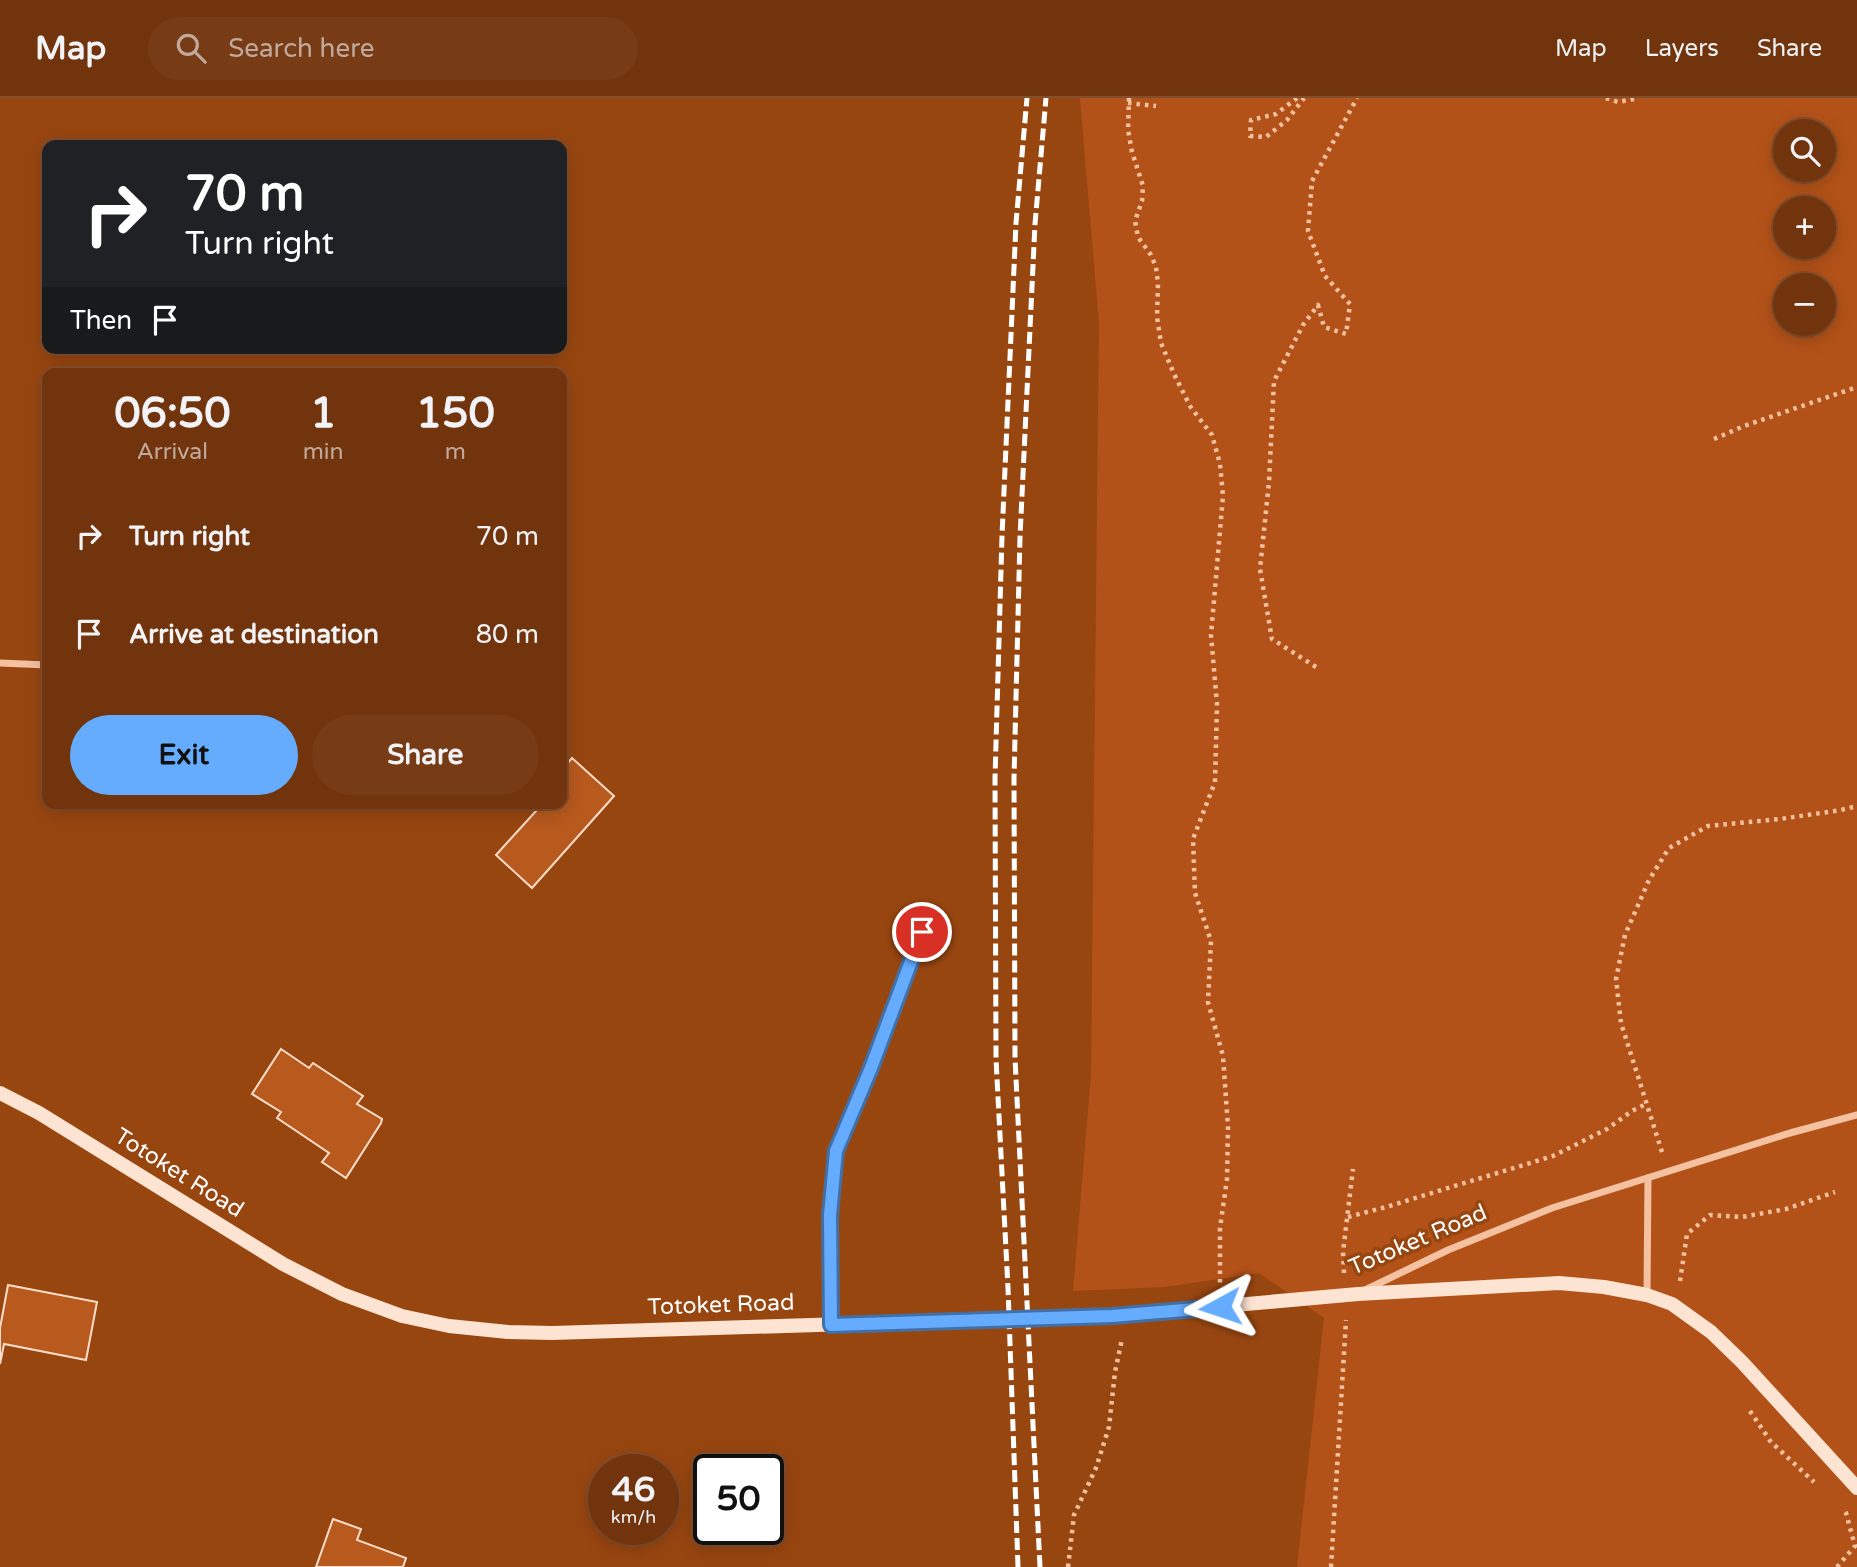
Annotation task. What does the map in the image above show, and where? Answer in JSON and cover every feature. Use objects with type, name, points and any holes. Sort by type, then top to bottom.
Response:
[{"type":"main road","name":"Totoket Road","points":[[0,1093],[50,1120],[283,1264],[342,1294],[402,1317],[449,1326],[552,1333],[831,1325],[1127,1314],[1351,1294]]},
{"type":"main road","points":[[1351,1294],[1559,1283],[1647,1294],[1672,1304],[1712,1332],[1857,1488]]},
{"type":"street","points":[[0,663],[42,665]]},
{"type":"street","name":"Totoket Road","points":[[1351,1294],[1448,1250],[1552,1209],[1790,1133],[1857,1115]]},
{"type":"street","points":[[1647,1294],[1648,1178]]},
{"type":"lane","points":[[831,1325],[830,1215],[836,1151],[871,1068],[922,932]]},
{"type":"path","points":[[1297,98],[1276,114],[1251,120],[1250,136],[1266,137],[1287,120],[1304,98]]},
{"type":"path","points":[[1316,667],[1272,639],[1260,569],[1269,482],[1274,382],[1303,326],[1318,305],[1324,327],[1346,334],[1350,304],[1325,276],[1308,231],[1312,181],[1357,98]]},
{"type":"path","points":[[1606,98],[1618,102],[1639,98]]},
{"type":"path","points":[[1156,106],[1128,101],[1128,130],[1143,186],[1142,201],[1135,221],[1138,237],[1156,267],[1157,317],[1161,343],[1190,406],[1212,435],[1220,464],[1223,496],[1211,635],[1217,704],[1215,782],[1193,839],[1195,893],[1210,941],[1208,1002],[1223,1056],[1227,1115],[1227,1179],[1220,1228],[1220,1307]]},
{"type":"path","points":[[1714,439],[1857,387]]},
{"type":"path","points":[[1662,1152],[1621,1023],[1616,979],[1625,935],[1648,880],[1669,848],[1708,825],[1780,819],[1857,806]]},
{"type":"path","points":[[1348,1217],[1553,1156],[1607,1129],[1646,1104]]},
{"type":"path","points":[[1331,1567],[1345,1329],[1351,1294],[1343,1252],[1353,1169]]},
{"type":"path","points":[[1068,1567],[1074,1515],[1096,1468],[1108,1427],[1127,1314]]},
{"type":"shaded area","points":[[1080,98],[1857,98],[1857,1567],[1297,1567],[1324,1318],[1259,1273],[1164,1287],[1073,1291],[1091,1075],[1099,324]]},
{"type":"building","points":[[572,758],[614,796],[532,888],[496,855],[536,811],[534,809],[567,809],[567,764]]},
{"type":"building","points":[[281,1049],[309,1068],[313,1063],[363,1096],[357,1104],[382,1119],[346,1178],[322,1162],[329,1153],[277,1118],[281,1112],[252,1094]]},
{"type":"building","points":[[8,1285],[97,1302],[86,1360],[4,1344],[0,1364],[0,1328]]},
{"type":"building","points":[[333,1519],[361,1529],[357,1540],[406,1558],[403,1567],[316,1567]]},
{"type":"railway","points":[[1018,1567],[996,1059],[995,778],[1002,536],[1016,223],[1027,98]]},
{"type":"railway","points":[[1040,1567],[1015,1058],[1014,778],[1020,537],[1035,224],[1046,98]]},
{"type":"route","points":[[922,932],[871,1068],[836,1151],[830,1215],[831,1325],[1112,1316],[1220,1307]]}]
